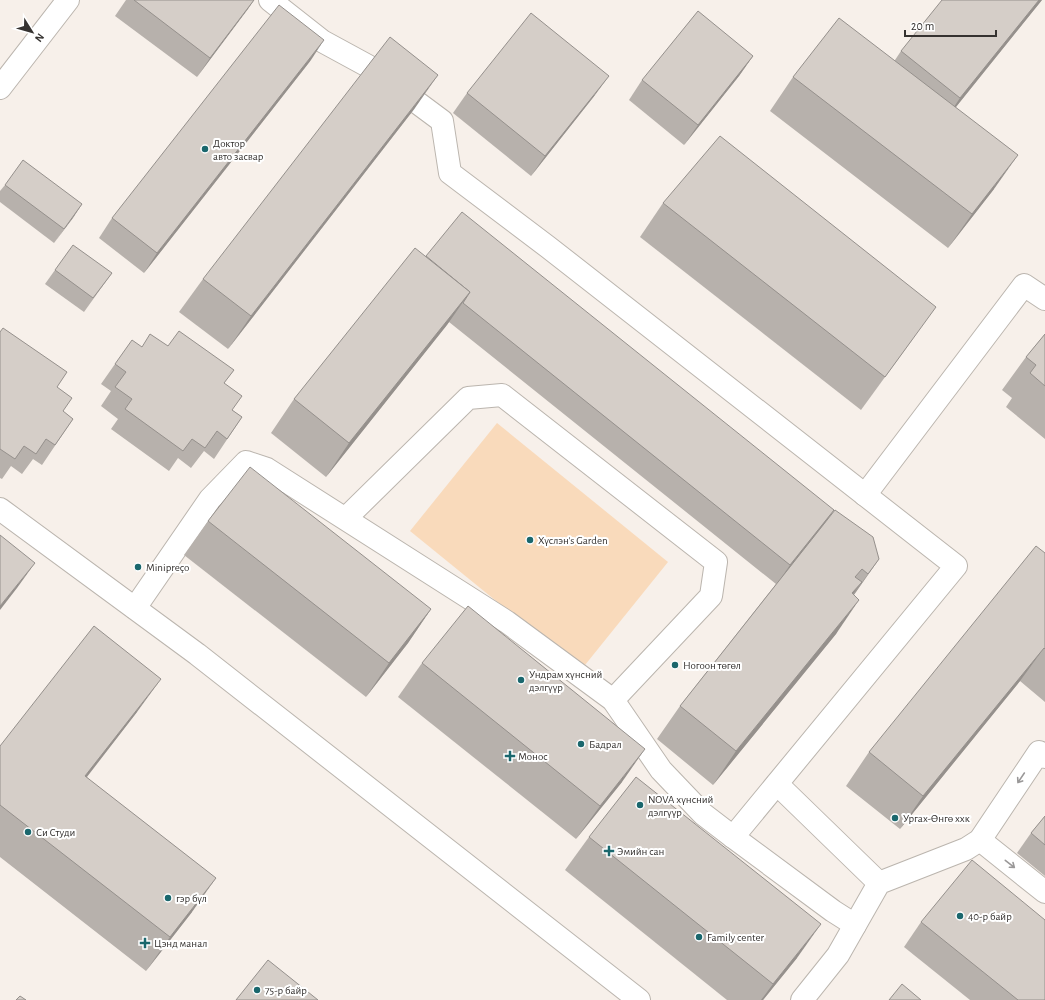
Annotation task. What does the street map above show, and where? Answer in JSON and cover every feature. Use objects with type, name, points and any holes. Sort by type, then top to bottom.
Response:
[{"type":"street","points":[[0,88],[68,0]]},
{"type":"street","points":[[270,0],[322,41],[368,66],[442,121],[450,172],[956,566],[733,837]]},
{"type":"street","points":[[865,496],[1024,285],[1045,300]]},
{"type":"street","points":[[346,518],[468,398],[502,395],[716,562],[711,596],[613,700]]},
{"type":"street","points":[[135,608],[210,499],[246,462],[267,469],[507,622],[613,700],[661,770],[703,814],[855,925]]},
{"type":"street","points":[[0,509],[196,654],[639,1000]]},
{"type":"street","points":[[802,1000],[838,955],[879,884],[966,849],[980,840],[1039,752],[1045,757]]},
{"type":"street","points":[[777,784],[879,884]]},
{"type":"street","points":[[980,840],[1045,892]]},
{"type":"shaded area","points":[[497,423],[668,562],[581,670],[410,531]]},
{"type":"building","points":[[134,0],[254,0],[210,58]]},
{"type":"building","points":[[942,0],[1039,0],[960,98],[901,51]]},
{"type":"building","name":"Доктор авто засвар","points":[[279,5],[324,40],[157,253],[112,218]]},
{"type":"building","points":[[698,11],[753,56],[698,125],[642,80]]},
{"type":"building","points":[[531,13],[609,76],[545,156],[467,93]]},
{"type":"building","points":[[839,18],[1018,155],[972,214],[793,77]]},
{"type":"building","points":[[390,37],[438,75],[251,316],[203,279]]},
{"type":"building","points":[[720,136],[936,307],[885,377],[663,203]]},
{"type":"building","points":[[23,160],[82,204],[64,229],[5,185]]},
{"type":"building","points":[[462,212],[834,510],[790,565],[463,303],[470,292],[426,256]]},
{"type":"building","points":[[73,245],[112,273],[93,298],[55,270]]},
{"type":"building","points":[[415,248],[470,292],[349,443],[294,399]]},
{"type":"building","points":[[3,328],[67,372],[57,387],[72,398],[63,411],[73,419],[55,445],[46,439],[36,454],[24,446],[15,459],[0,449],[0,332]]},
{"type":"building","points":[[179,331],[234,370],[224,383],[242,396],[232,410],[242,417],[227,439],[217,431],[205,448],[192,439],[183,451],[125,409],[132,399],[115,387],[126,372],[115,364],[132,340],[142,347],[150,334],[168,346]]},
{"type":"building","points":[[1045,334],[1045,386],[1030,373],[1036,365],[1026,357]]},
{"type":"building","points":[[250,467],[431,609],[389,663],[208,521]]},
{"type":"building","points":[[835,510],[873,537],[879,559],[868,574],[862,569],[855,577],[862,582],[852,593],[859,600],[736,751],[680,706]]},
{"type":"building","points":[[0,535],[35,563],[0,606]]},
{"type":"building","points":[[1036,546],[1045,553],[1045,649],[1044,648],[923,796],[869,752]]},
{"type":"building","points":[[468,606],[645,749],[600,806],[422,663]]},
{"type":"building","points":[[94,626],[161,679],[85,776],[216,878],[170,937],[0,805],[0,746]]},
{"type":"building","points":[[636,777],[821,924],[773,984],[589,837]]},
{"type":"building","points":[[1045,816],[1045,845],[1031,833]]},
{"type":"building","name":"40-р байр","points":[[972,860],[1045,920],[1045,1000],[1018,1000],[921,922]]},
{"type":"building","points":[[268,960],[318,1000],[236,1000]]},
{"type":"building","points":[[902,984],[921,1000],[889,1000]]},
{"type":"building","points":[[20,996],[26,1000],[16,1000]]},
{"type":"place","name":"Доктор авто засвар","points":[[205,149]]},
{"type":"place","name":"Хүслэн's Garden","points":[[530,540]]},
{"type":"place","name":"Minipreço","points":[[138,567]]},
{"type":"place","name":"Ногоон төгөл","points":[[675,665]]},
{"type":"place","name":"Ундрам хүнсний дэлгүүр","points":[[521,680]]},
{"type":"place","name":"Бадрал","points":[[581,744]]},
{"type":"place","name":"Монос","points":[[510,756]]},
{"type":"place","name":"NOVA хүнсний дэлгүүр","points":[[640,805]]},
{"type":"place","name":"Ургах-Өнгө ххк","points":[[895,818]]},
{"type":"place","name":"Си Студи","points":[[28,832]]},
{"type":"place","name":"Эмийн сан","points":[[609,851]]},
{"type":"place","name":"гэр бүл","points":[[168,898]]},
{"type":"place","name":"40-р байр","points":[[960,916]]},
{"type":"place","name":"Family center","points":[[699,937]]},
{"type":"place","name":"Цэнд манал","points":[[145,943]]},
{"type":"place","name":"75-р байр","points":[[257,990]]}]
